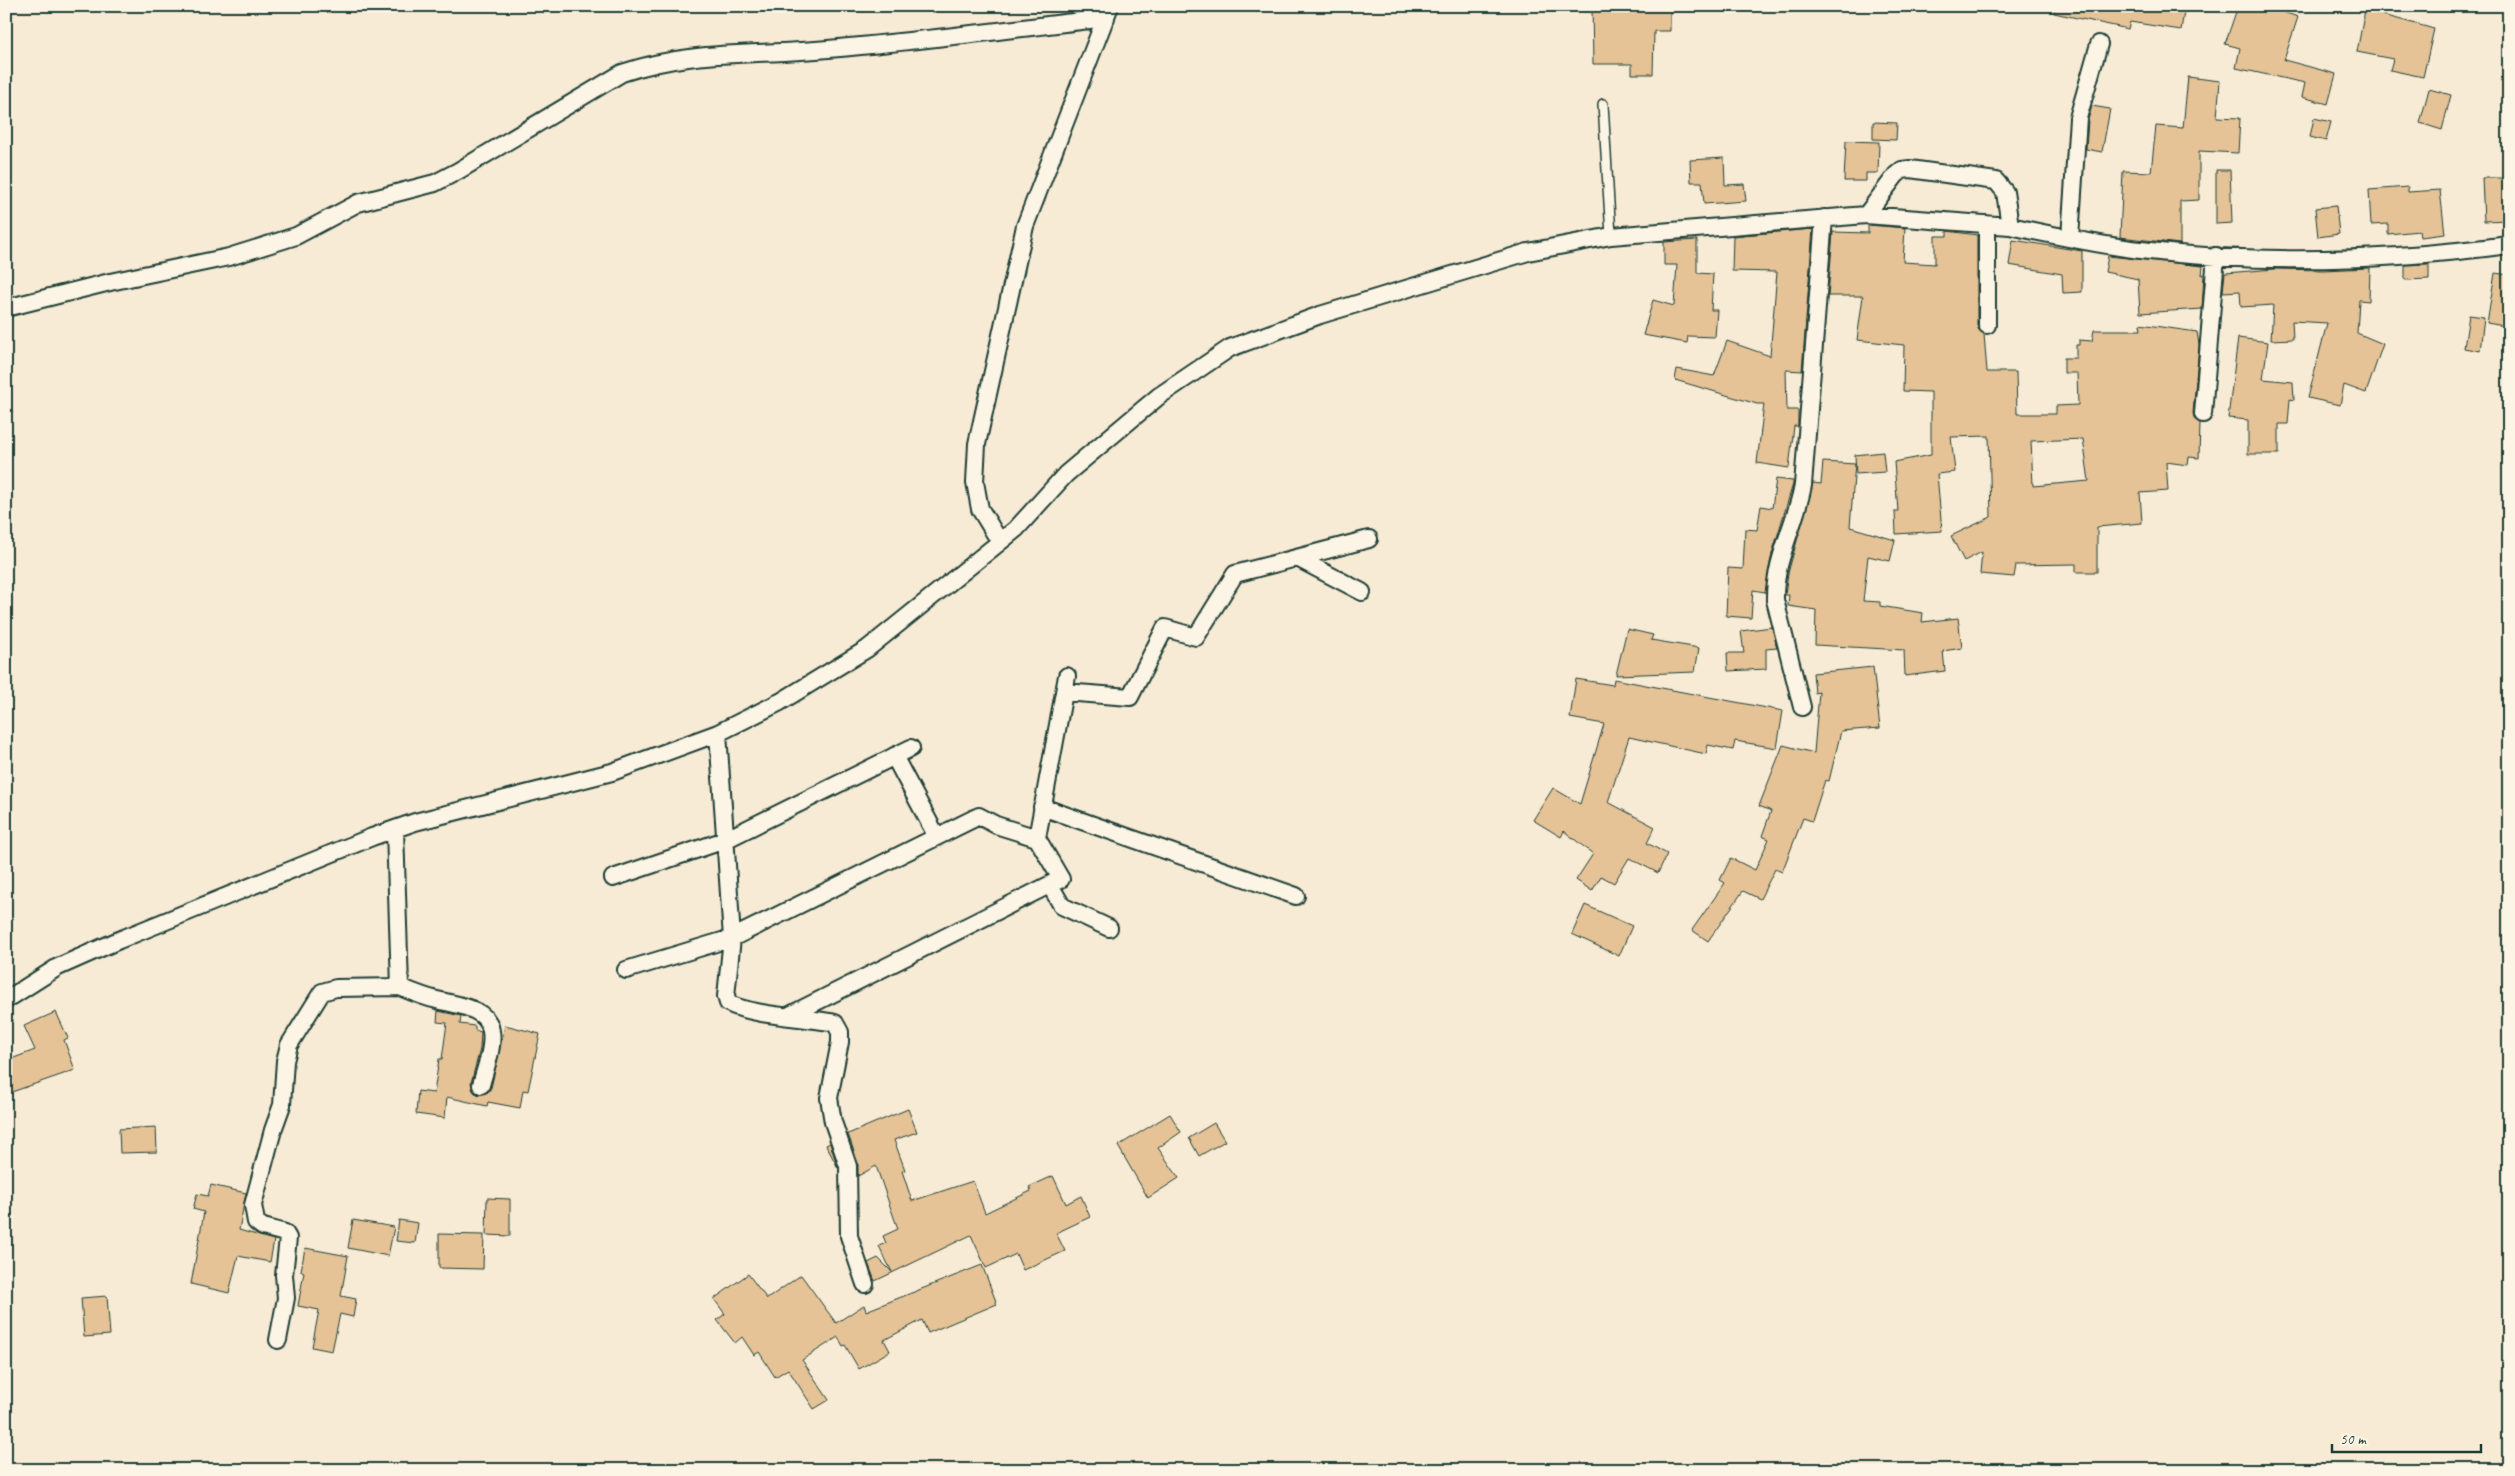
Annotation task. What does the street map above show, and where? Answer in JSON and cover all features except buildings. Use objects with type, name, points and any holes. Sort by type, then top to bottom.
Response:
[{"type":"street","points":[[6,308],[110,282],[229,257],[296,236],[358,203],[435,183],[467,166],[622,73],[649,64],[711,54],[825,49],[1108,12],[1025,226],[977,444],[975,482],[980,509],[1000,542]]},
{"type":"street","points":[[2070,238],[2078,118],[2099,44]]},
{"type":"street","points":[[1866,215],[1896,175],[1910,169],[1996,181],[2005,192],[2010,226]]},
{"type":"street","points":[[6,1000],[58,967],[110,944],[395,830],[612,772],[718,733],[780,702],[866,649],[1000,542],[1016,529],[1066,474],[1160,396],[1230,348],[1320,314],[1519,255],[1611,236],[1866,215],[2010,226],[2140,250],[2216,256],[2323,260],[2446,253],[2509,245]]},
{"type":"street","points":[[1802,707],[1775,600],[1775,583],[1799,506],[1803,485],[1824,218]]},
{"type":"street","points":[[1987,224],[1988,325]]},
{"type":"street","points":[[2203,414],[2216,256]]},
{"type":"street","points":[[790,1015],[1061,879],[1037,838],[1066,684],[1130,697],[1165,628],[1196,637],[1235,574],[1369,539]]},
{"type":"street","points":[[1297,558],[1362,592]]},
{"type":"street","points":[[718,733],[732,938],[726,996],[728,1003],[739,1009],[835,1023],[840,1032],[840,1042],[829,1098],[833,1122],[848,1166],[849,1236],[865,1284]]},
{"type":"street","points":[[613,878],[726,840],[911,748]]},
{"type":"street","points":[[894,756],[937,837]]},
{"type":"street","points":[[1042,807],[1296,896]]},
{"type":"street","points":[[626,970],[732,938],[979,816],[996,825],[1037,838]]},
{"type":"street","points":[[395,830],[400,987]]},
{"type":"street","points":[[1050,885],[1062,906],[1109,928]]},
{"type":"street","points":[[278,1340],[286,1298],[284,1275],[288,1238],[285,1233],[263,1227],[256,1222],[254,1205],[273,1130],[282,1105],[288,1045],[322,992],[336,988],[400,987],[436,1000],[463,1005],[482,1015],[488,1022],[492,1038],[481,1085]]},
{"type":"lane","points":[[1603,104],[1611,236]]}]
